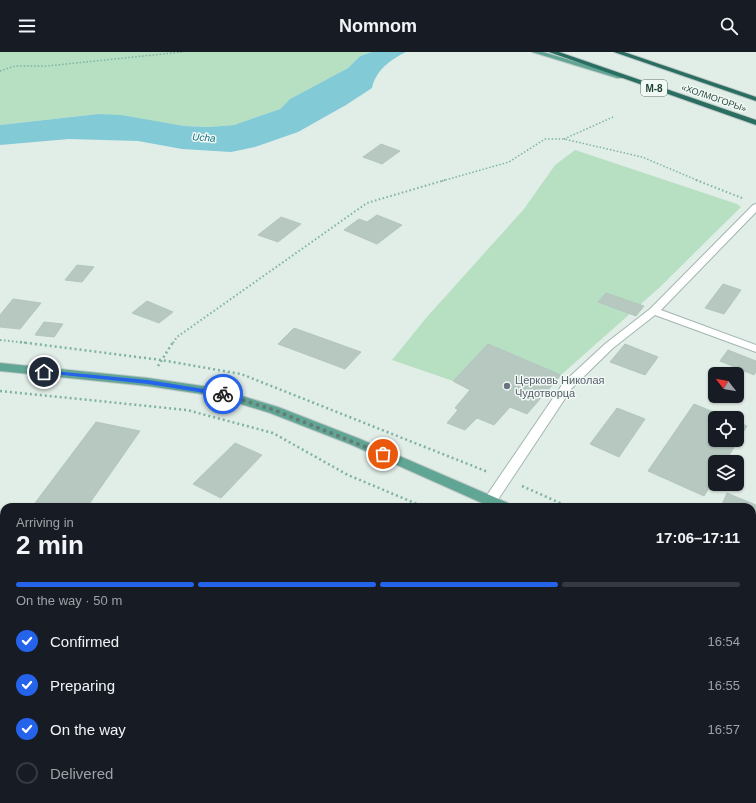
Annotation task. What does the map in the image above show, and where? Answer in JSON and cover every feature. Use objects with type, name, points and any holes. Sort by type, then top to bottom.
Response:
[{"type":"highway","name":"«ХОЛМОГОРЫ»","points":[[552,52],[756,123]]},
{"type":"highway","name":"«ХОЛМОГОРЫ»","points":[[617,52],[756,99]]},
{"type":"main road","points":[[535,52],[624,77]]},
{"type":"main road","points":[[624,52],[663,67]]},
{"type":"main road","points":[[0,367],[148,382],[216,392],[274,410],[356,442],[494,503]]},
{"type":"lane","points":[[490,501],[568,385],[609,346],[654,311],[756,207]]},
{"type":"lane","points":[[654,311],[756,349]]},
{"type":"path","points":[[0,71],[15,66],[54,65],[182,52]]},
{"type":"path","points":[[564,139],[613,117]]},
{"type":"path","points":[[148,382],[177,337],[367,203],[478,173],[509,162],[545,139],[564,139],[642,157],[742,198]]},
{"type":"path","points":[[0,391],[187,410],[273,433],[348,475],[414,503]]},
{"type":"green space","points":[[0,52],[372,52],[360,56],[348,68],[290,99],[280,109],[234,125],[209,127],[184,126],[98,114],[0,125]]},
{"type":"green space","points":[[575,150],[737,204],[741,207],[659,288],[561,375],[488,344],[453,381],[392,360],[426,318],[524,209],[555,165]]},
{"type":"water","name":"Ucha","points":[[372,52],[406,52],[394,58],[384,66],[377,76],[372,88],[346,105],[298,132],[255,147],[231,152],[182,149],[138,141],[69,139],[0,145],[0,125],[98,114],[121,115],[184,126],[209,127],[234,125],[280,109],[290,99],[348,68],[360,56]]},
{"type":"building","points":[[381,144],[400,151],[382,164],[363,157]]},
{"type":"building","points":[[377,215],[402,225],[377,244],[344,230],[359,219],[367,222]]},
{"type":"building","points":[[281,217],[301,224],[278,242],[258,235]]},
{"type":"building","points":[[77,265],[94,267],[82,282],[65,280]]},
{"type":"building","points":[[723,284],[741,290],[724,314],[705,308]]},
{"type":"building","points":[[606,293],[644,306],[636,316],[598,302]]},
{"type":"building","points":[[13,299],[41,303],[20,329],[0,327],[0,315]]},
{"type":"building","points":[[147,301],[173,312],[159,323],[132,313]]},
{"type":"building","points":[[44,322],[63,324],[54,337],[35,335]]},
{"type":"building","points":[[294,328],[361,352],[345,369],[278,344]]},
{"type":"building","name":"Церковь Николая Чудотворца","points":[[488,344],[561,375],[527,414],[510,407],[494,425],[477,418],[465,430],[447,423],[458,410],[455,408],[470,390],[453,381]]},
{"type":"building","points":[[625,344],[658,357],[645,375],[610,362]]},
{"type":"building","points":[[728,350],[756,361],[756,372],[754,375],[744,371],[744,367],[735,367],[720,361]]},
{"type":"building","points":[[694,404],[711,411],[708,411],[708,447],[734,447],[729,455],[708,455],[708,489],[704,496],[648,471]]},
{"type":"building","points":[[617,408],[645,419],[619,457],[590,444]]},
{"type":"building","points":[[96,422],[140,431],[90,503],[35,503]]},
{"type":"building","points":[[235,443],[262,455],[221,498],[193,484]]},
{"type":"building","points":[[727,493],[751,503],[723,503]]},
{"type":"way so far","points":[[223,394],[274,410],[383,454]]},
{"type":"place","name":"Церковь Николая Чудотворца","points":[[507,386]]},
{"type":"route","points":[[44,372],[148,382],[223,394]]}]
